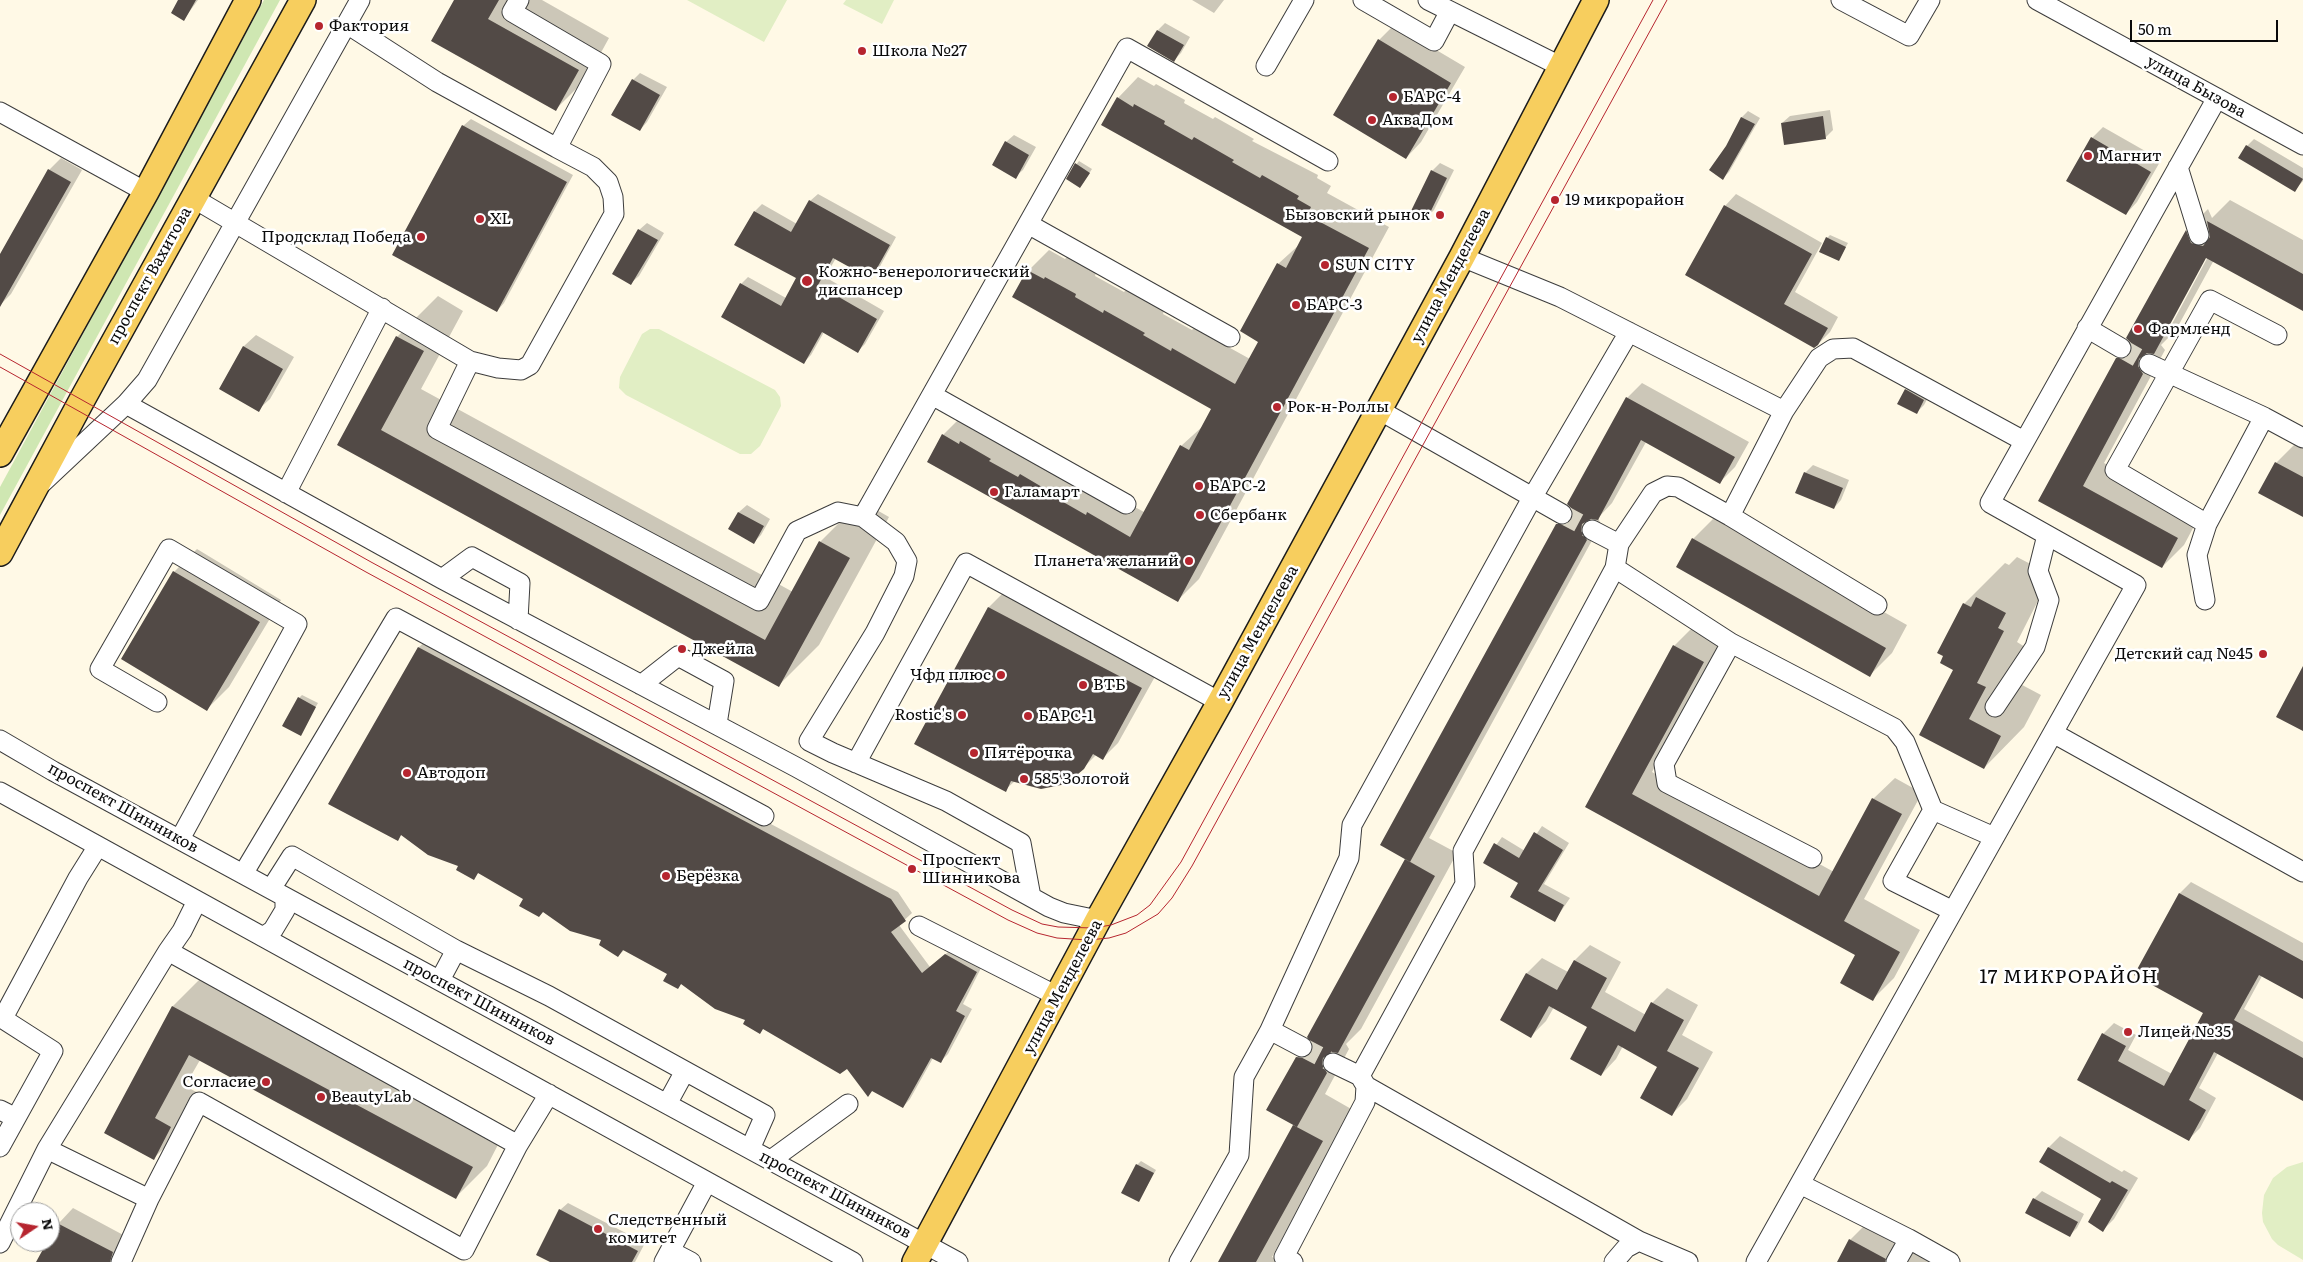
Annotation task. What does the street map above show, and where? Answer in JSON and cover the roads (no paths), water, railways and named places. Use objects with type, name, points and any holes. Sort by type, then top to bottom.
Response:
[{"type":"main road","points":[[0,454],[146,192],[248,0]]},
{"type":"main road","name":"проспект Вахитова","points":[[0,553],[303,0]]},
{"type":"main road","name":"улица Менделеева","points":[[920,1253],[1098,920],[1220,702],[1379,410],[1596,0]]},
{"type":"street","points":[[33,492],[126,404],[147,380],[360,0]]},
{"type":"street","points":[[519,0],[512,12],[601,64],[557,148]]},
{"type":"street","points":[[1266,66],[1304,0]]},
{"type":"street","points":[[1364,0],[1434,41],[1450,11]]},
{"type":"street","points":[[1428,0],[1562,67]]},
{"type":"street","points":[[1841,0],[1909,36],[1930,0]]},
{"type":"street","name":"улица Бызова","points":[[2037,0],[2303,145]]},
{"type":"street","points":[[193,198],[470,361],[498,368],[521,370],[530,365],[614,214],[613,197],[608,182],[593,168],[437,82],[347,24]]},
{"type":"street","points":[[864,517],[1127,48],[1328,161]]},
{"type":"street","points":[[1756,1262],[2136,585],[1990,503],[2217,98]]},
{"type":"street","points":[[0,112],[146,192]]},
{"type":"street","points":[[2178,168],[2199,235]]},
{"type":"street","points":[[1028,224],[1230,337]]},
{"type":"street","points":[[1462,256],[1546,290],[1784,412]]},
{"type":"street","points":[[2207,524],[2115,470],[2170,375],[2210,300],[2277,335]]},
{"type":"street","points":[[286,493],[382,308]]},
{"type":"street","points":[[2087,328],[2121,348]]},
{"type":"street","points":[[1179,1262],[1239,1155],[1244,1078],[1270,1030],[1349,858],[1352,825],[1532,498],[1628,332]]},
{"type":"street","points":[[1730,516],[1784,412],[1819,358],[1833,349],[1853,348],[2024,441]]},
{"type":"street","points":[[470,361],[436,429],[759,601],[797,530],[838,512],[864,517],[896,542],[907,561],[904,576],[875,633],[809,741],[796,767]]},
{"type":"street","points":[[2149,364],[2264,417],[2303,438]]},
{"type":"street","points":[[932,395],[1126,504]]},
{"type":"street","points":[[126,404],[442,579],[717,724],[1031,897],[1064,913],[1098,920]]},
{"type":"street","points":[[1379,410],[1562,514]]},
{"type":"street","points":[[2205,600],[2197,555],[2207,524],[2264,417]]},
{"type":"street","points":[[1293,1262],[1284,1257],[1365,1102],[1363,1081],[1465,884],[1463,851],[1615,568],[1619,544],[1653,492],[1667,486],[1678,487],[1730,516],[1877,605]]},
{"type":"street","points":[[1592,530],[1619,544]]},
{"type":"street","points":[[1995,707],[2035,647],[2049,600],[2038,571],[2047,535]]},
{"type":"street","points":[[157,702],[100,668],[169,549],[297,624],[180,840]]},
{"type":"street","points":[[442,579],[472,557],[520,583],[518,620]]},
{"type":"street","points":[[856,763],[966,563],[1220,702]]},
{"type":"street","points":[[1615,568],[1731,643],[1894,728],[1905,742],[1934,810],[1994,837]]},
{"type":"street","points":[[244,874],[396,618],[764,816]]},
{"type":"street","points":[[1731,643],[1664,764],[1667,784],[1812,858]]},
{"type":"street","points":[[641,685],[678,656],[724,682],[717,724]]},
{"type":"street","points":[[2053,733],[2303,872]]},
{"type":"street","name":"проспект Шинников","points":[[0,740],[180,840],[771,1160],[920,1253],[958,1262]]},
{"type":"street","points":[[809,741],[946,801],[1021,843],[1031,897]]},
{"type":"street","points":[[0,792],[853,1262]]},
{"type":"street","points":[[1934,810],[1893,881],[1953,911]]},
{"type":"street","points":[[0,1147],[8,1114],[53,1051],[2,1018],[78,878],[98,846]]},
{"type":"street","points":[[263,937],[273,930],[285,910],[278,893],[292,856],[456,950],[549,996],[765,1115],[750,1149]]},
{"type":"street","points":[[0,1243],[47,1149],[182,931],[197,901]]},
{"type":"street","points":[[919,926],[1057,996]]},
{"type":"street","points":[[440,980],[456,950]]},
{"type":"street","points":[[168,951],[518,1145]]},
{"type":"street","points":[[1270,1030],[1302,1046]]},
{"type":"street","points":[[1333,1062],[1640,1241],[1688,1262]]},
{"type":"street","points":[[667,1104],[685,1071]]},
{"type":"street","points":[[121,1262],[149,1199],[199,1102],[462,1258],[518,1145],[549,1094]]},
{"type":"street","points":[[771,1160],[848,1104]]},
{"type":"street","points":[[47,1149],[149,1199]]},
{"type":"street","points":[[691,1262],[667,1256],[707,1182]]},
{"type":"street","points":[[1800,1184],[1950,1262]]},
{"type":"street","points":[[1896,1262],[1908,1239]]},
{"type":"street","points":[[1614,1262],[1626,1248],[1640,1241]]},
{"type":"tunnel","points":[[2121,348],[2149,364]]},
{"type":"tunnel","points":[[1562,514],[1592,530]]},
{"type":"tunnel","points":[[1302,1047],[1333,1063]]},
{"type":"tram line","points":[[0,354],[371,562],[1012,910],[1042,924],[1058,927],[1094,928],[1111,925],[1137,915],[1150,905],[1181,862],[1653,0]]},
{"type":"tram line","points":[[0,367],[366,572],[1008,920],[1037,933],[1057,938],[1088,940],[1109,938],[1126,933],[1158,914],[1172,898],[1192,866],[1667,0]]},
{"type":"place","name":"Фактория","points":[[319,26]]},
{"type":"place","name":"Школа №27","points":[[862,51]]},
{"type":"place","name":"БАРС-4","points":[[1393,97]]},
{"type":"place","name":"АкваДом","points":[[1372,120]]},
{"type":"place","name":"Магнит","points":[[2088,156]]},
{"type":"place","name":"19 микрорайон","points":[[1555,200]]},
{"type":"place","name":"Бызовский рынок","points":[[1440,215]]},
{"type":"place","name":"XL","points":[[480,219]]},
{"type":"place","name":"Продсклад Победа","points":[[421,237]]},
{"type":"place","name":"SUN CITY","points":[[1325,265]]},
{"type":"place","name":"Кожно-венерологический диспансер","points":[[807,281]]},
{"type":"place","name":"БАРС-3","points":[[1296,305]]},
{"type":"place","name":"Фармленд","points":[[2138,329]]},
{"type":"place","name":"Рок-н-Роллы","points":[[1277,407]]},
{"type":"place","name":"БАРС-2","points":[[1199,486]]},
{"type":"place","name":"Галамарт","points":[[994,492]]},
{"type":"place","name":"Сбербанк","points":[[1200,515]]},
{"type":"place","name":"Планета желаний","points":[[1189,561]]},
{"type":"place","name":"Джейла","points":[[682,649]]},
{"type":"place","name":"Детский сад №45","points":[[2263,654]]},
{"type":"place","name":"Чфд плюс","points":[[1001,675]]},
{"type":"place","name":"ВТБ","points":[[1083,685]]},
{"type":"place","name":"Rostic's","points":[[962,715]]},
{"type":"place","name":"БАРС-1","points":[[1028,716]]},
{"type":"place","name":"Пятёрочка","points":[[974,753]]},
{"type":"place","name":"Автодоп","points":[[407,773]]},
{"type":"place","name":"585 Золотой","points":[[1024,779]]},
{"type":"place","name":"Проспект Шинникова","points":[[912,869]]},
{"type":"place","name":"Берёзка","points":[[666,876]]},
{"type":"place","name":"Лицей №35","points":[[2128,1032]]},
{"type":"place","name":"Согласие","points":[[266,1082]]},
{"type":"place","name":"BeautyLab","points":[[321,1097]]},
{"type":"place","name":"Следственный комитет","points":[[598,1229]]},
{"type":"district","name":"17 МИКРОРАЙОН","points":[[2069,977]]}]
